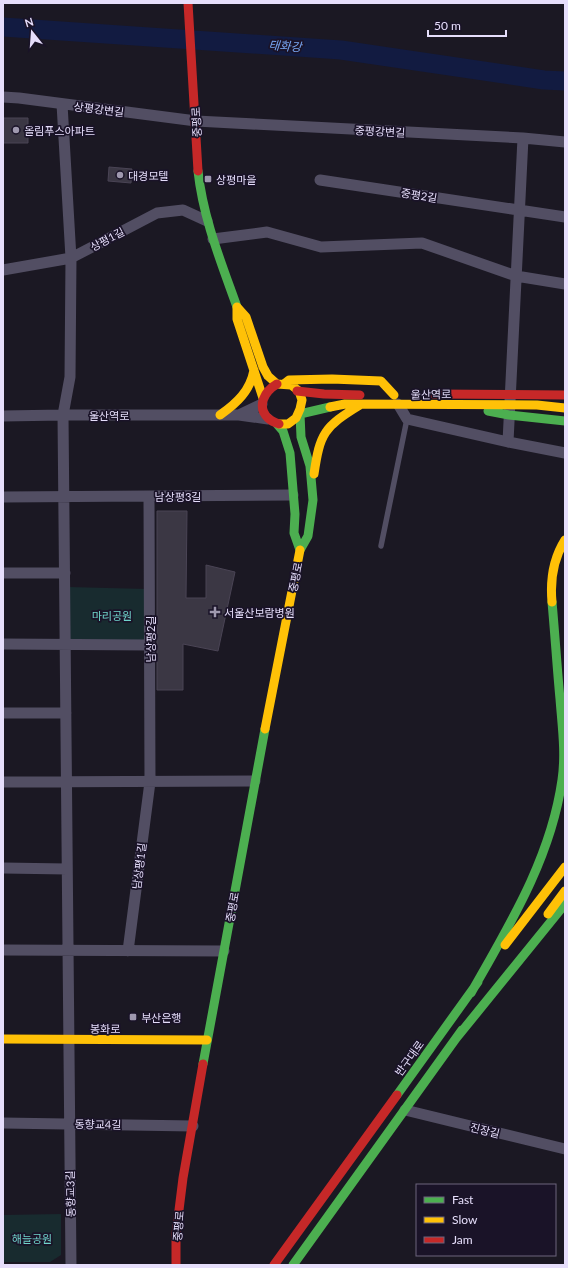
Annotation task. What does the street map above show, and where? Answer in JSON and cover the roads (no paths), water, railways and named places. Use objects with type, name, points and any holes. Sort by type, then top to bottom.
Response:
[{"type":"main road","name":"중평로","points":[[188,3],[198,172],[202,201],[213,240],[237,307]]},
{"type":"main road","points":[[237,307],[237,319],[254,370],[263,411],[283,431],[287,441],[292,470],[295,514],[294,533],[300,550]]},
{"type":"main road","points":[[237,307],[246,316],[263,367],[268,376],[280,384],[290,385],[297,391],[302,401],[302,408],[296,419],[284,424],[273,421]]},
{"type":"main road","points":[[220,415],[235,405],[252,382],[254,370]]},
{"type":"main road","points":[[262,401],[266,392],[271,387],[289,380],[332,379],[381,381],[398,398]]},
{"type":"main road","points":[[454,393],[513,386]]},
{"type":"main road","points":[[297,391],[324,394],[366,395]]},
{"type":"main road","name":"울산역로","points":[[424,394],[454,393],[565,395]]},
{"type":"main road","name":"울산역로","points":[[380,395],[453,404],[538,405],[565,408]]},
{"type":"main road","name":"울산역로","points":[[300,414],[346,404],[361,404],[398,398]]},
{"type":"main road","points":[[300,550],[308,536],[313,500],[313,483],[317,449],[324,432],[331,424],[361,404]]},
{"type":"main road","points":[[453,404],[509,415],[565,421]]},
{"type":"main road","points":[[300,414],[301,437],[310,466],[313,483]]},
{"type":"main road","points":[[471,993],[531,883],[546,848],[558,809],[563,770],[564,745],[551,600],[551,585],[552,572],[556,558],[565,540]]},
{"type":"main road","name":"중평로","points":[[176,1265],[176,1227],[183,1178],[255,781],[300,550]]},
{"type":"main road","name":"반구대로","points":[[274,1265],[505,945],[565,867]]},
{"type":"main road","points":[[293,1265],[454,1041],[565,891]]},
{"type":"main road","points":[[454,1041],[565,904]]},
{"type":"main road","name":"봉화로","points":[[3,1039],[207,1040]]},
{"type":"street","name":"상평강변길","points":[[3,97],[196,121]]},
{"type":"street","points":[[62,104],[71,258],[70,377],[63,415],[68,951]]},
{"type":"street","name":"중평강변길","points":[[196,121],[522,138],[565,142]]},
{"type":"street","points":[[508,442],[509,415],[513,386],[522,138]]},
{"type":"street","name":"중평2길","points":[[320,180],[565,217]]},
{"type":"street","name":"상평1길","points":[[3,270],[71,258],[157,213],[183,210],[207,221]]},
{"type":"street","points":[[213,240],[267,232],[321,247],[422,243],[516,276],[565,284]]},
{"type":"street","name":"울산역로","points":[[398,398],[407,419]]},
{"type":"street","points":[[239,416],[262,401]]},
{"type":"street","name":"울산역로","points":[[3,416],[220,415],[273,421]]},
{"type":"street","points":[[407,419],[508,442],[565,453]]},
{"type":"street","name":"남상평3길","points":[[3,497],[293,495]]},
{"type":"street","name":"남상평2길","points":[[149,496],[150,782]]},
{"type":"street","points":[[3,573],[65,573]]},
{"type":"street","points":[[3,644],[150,645]]},
{"type":"street","points":[[3,714],[66,713]]},
{"type":"street","points":[[3,782],[255,781]]},
{"type":"street","name":"남상평1길","points":[[128,951],[150,782]]},
{"type":"street","points":[[3,868],[67,869]]},
{"type":"street","points":[[3,950],[224,951]]},
{"type":"street","name":"동향교3길","points":[[68,951],[71,1265]]},
{"type":"street","name":"진장길","points":[[405,1110],[565,1149]]},
{"type":"street","name":"동향교4길","points":[[3,1123],[193,1126]]},
{"type":"lane","points":[[381,546],[407,419]]},
{"type":"waterway","name":"태화강","points":[[3,27],[341,50],[544,80],[565,81]]},
{"type":"place","name":"올림푸스아파트","points":[[16,130]]},
{"type":"place","name":"대경모텔","points":[[120,175]]},
{"type":"place","name":"상평마을","points":[[208,179]]},
{"type":"place","name":"서울산보람병원","points":[[215,612]]},
{"type":"place","name":"부산은행","points":[[133,1017]]},
{"type":"park label","name":"마리공원","points":[[112,615]]},
{"type":"park label","name":"해늘공원","points":[[32,1238]]}]
